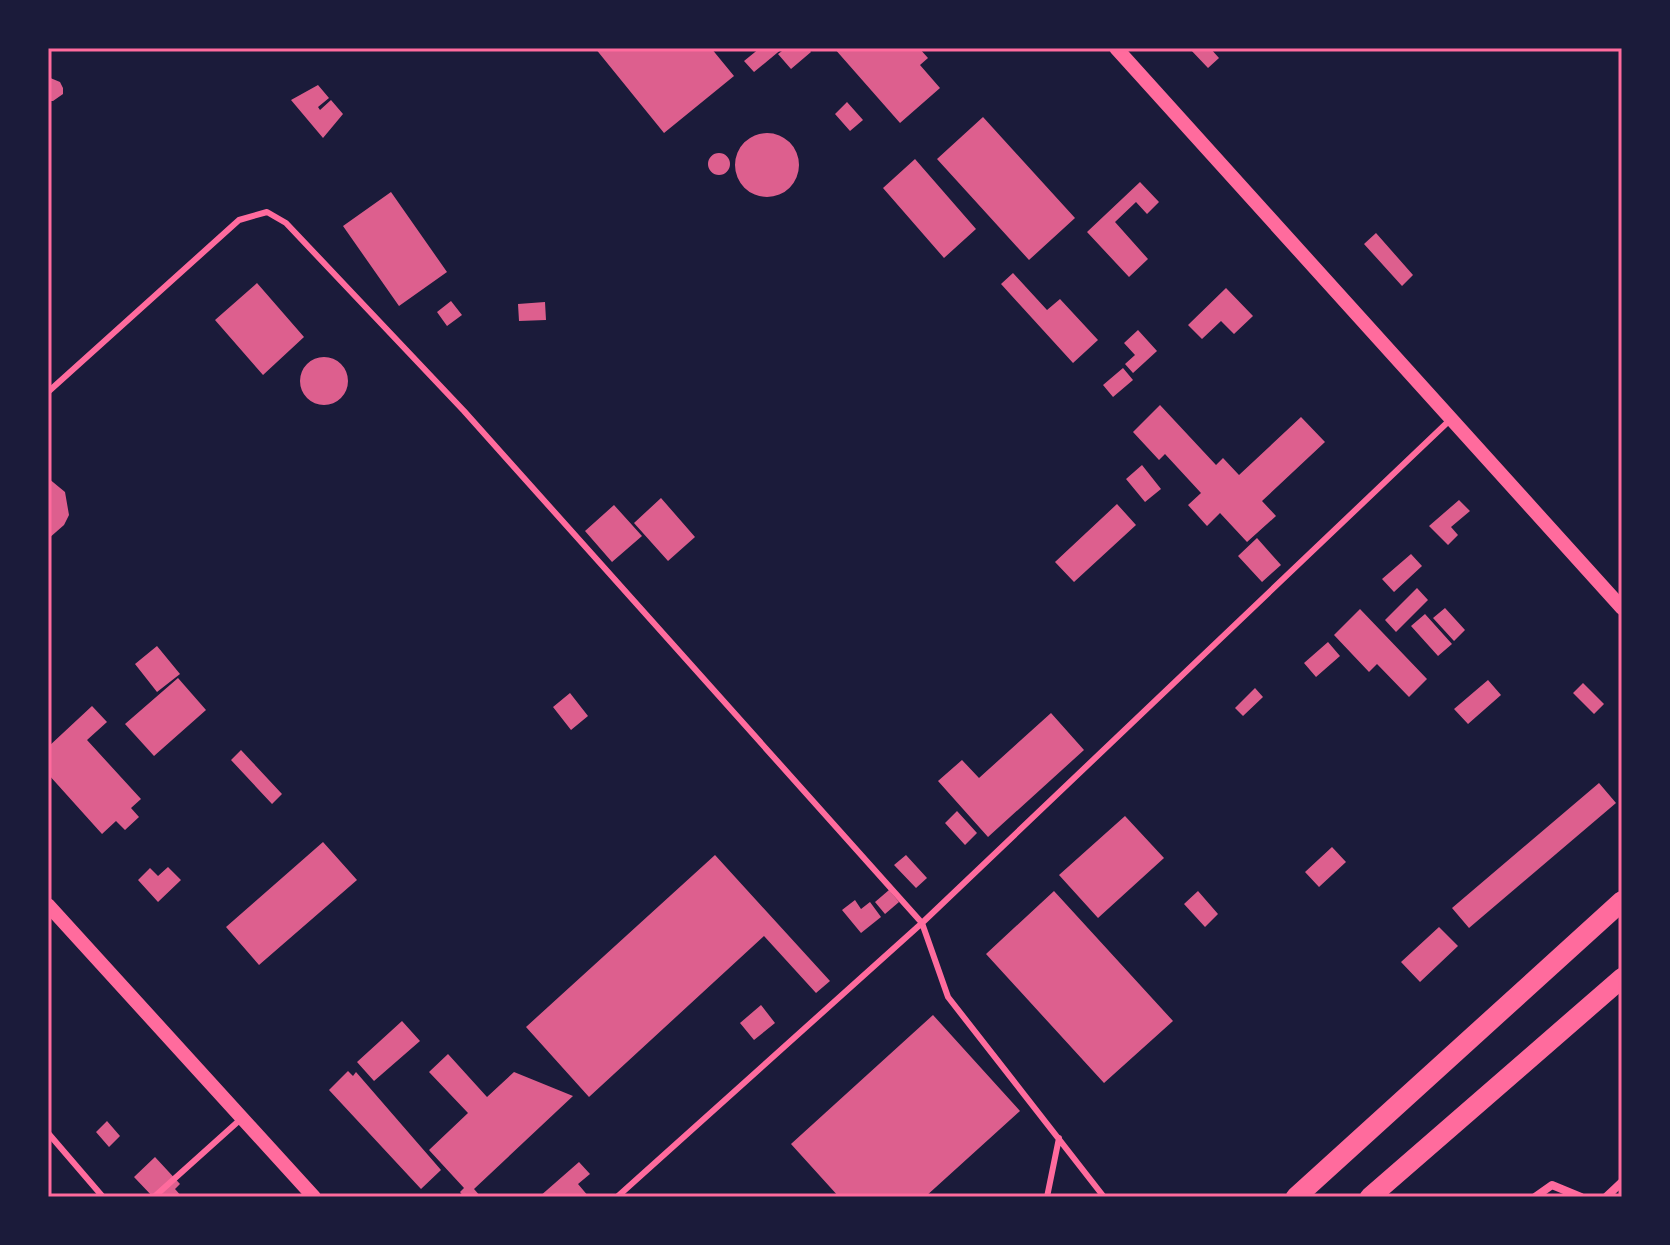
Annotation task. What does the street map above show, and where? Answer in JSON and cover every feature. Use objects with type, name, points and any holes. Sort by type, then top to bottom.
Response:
[{"type":"main road","points":[[1296,1197],[1622,901]]},
{"type":"main road","points":[[1370,1197],[1622,978]]},
{"type":"street","points":[[1116,48],[1622,608]]},
{"type":"street","points":[[48,905],[314,1197]]},
{"type":"street","points":[[1606,1197],[1622,1182]]},
{"type":"street","points":[[1535,1197],[1552,1185],[1581,1197]]},
{"type":"lane","points":[[48,392],[239,220],[267,212],[286,223],[464,411],[922,923],[948,997],[1104,1197]]},
{"type":"lane","points":[[617,1197],[922,923],[1451,419]]},
{"type":"lane","points":[[154,1197],[242,1118]]},
{"type":"lane","points":[[48,1133],[103,1197]]},
{"type":"lane","points":[[1047,1197],[1059,1138]]},
{"type":"building","points":[[595,48],[711,48],[734,76],[664,133]]},
{"type":"building","points":[[760,48],[783,48],[754,72],[744,61]]},
{"type":"building","points":[[786,48],[808,48],[811,52],[791,69],[778,54]]},
{"type":"building","points":[[834,48],[919,48],[928,58],[920,65],[940,88],[900,123]]},
{"type":"building","points":[[1189,48],[1210,48],[1219,58],[1208,68]]},
{"type":"building","points":[[48,77],[60,82],[63,88],[63,94],[53,101],[48,101]]},
{"type":"building","points":[[318,85],[329,98],[318,107],[320,110],[331,100],[343,114],[323,138],[291,100]]},
{"type":"building","points":[[847,102],[863,120],[850,131],[835,114]]},
{"type":"building","points":[[983,117],[1075,218],[1029,260],[937,159]]},
{"type":"building","points":[[761,133],[773,133],[790,142],[797,153],[797,177],[790,188],[773,197],[761,197],[749,192],[740,183],[735,171],[735,159],[740,147],[749,138]]},
{"type":"building","points":[[719,153],[727,156],[730,164],[727,172],[719,175],[711,172],[708,164],[711,156]]},
{"type":"building","points":[[915,159],[976,229],[944,258],[883,188]]},
{"type":"building","points":[[1140,182],[1159,202],[1147,214],[1136,202],[1115,222],[1148,259],[1129,277],[1087,232]]},
{"type":"building","points":[[391,192],[447,272],[399,306],[343,226]]},
{"type":"building","points":[[1376,233],[1413,275],[1402,286],[1364,244]]},
{"type":"building","points":[[1013,273],[1047,310],[1060,299],[1098,340],[1073,363],[1001,284]]},
{"type":"building","points":[[257,283],[304,337],[263,375],[215,320]]},
{"type":"building","points":[[1226,288],[1253,316],[1234,334],[1221,321],[1202,339],[1188,325]]},
{"type":"building","points":[[451,301],[462,315],[447,326],[437,312]]},
{"type":"building","points":[[545,302],[546,320],[519,321],[518,304]]},
{"type":"building","points":[[1138,330],[1157,351],[1133,373],[1125,364],[1135,355],[1124,343]]},
{"type":"building","points":[[324,357],[333,358],[341,364],[347,372],[347,390],[341,398],[333,404],[324,405],[315,404],[307,398],[301,390],[300,381],[301,372],[307,364],[315,358]]},
{"type":"building","points":[[1123,368],[1133,380],[1113,397],[1103,385]]},
{"type":"building","points":[[1160,405],[1216,465],[1223,458],[1239,475],[1301,417],[1325,442],[1262,501],[1276,516],[1247,542],[1220,513],[1207,526],[1188,505],[1201,493],[1165,454],[1159,460],[1133,432]]},
{"type":"building","points":[[1142,465],[1161,489],[1145,502],[1126,479]]},
{"type":"building","points":[[48,478],[65,492],[69,515],[64,525],[48,539]]},
{"type":"building","points":[[661,498],[695,537],[668,561],[634,523]]},
{"type":"building","points":[[1459,500],[1470,511],[1451,527],[1458,535],[1448,545],[1429,526]]},
{"type":"building","points":[[1117,504],[1136,525],[1074,582],[1055,562]]},
{"type":"building","points":[[614,505],[642,536],[612,562],[585,531]]},
{"type":"building","points":[[1257,538],[1281,565],[1262,582],[1238,556]]},
{"type":"building","points":[[1411,554],[1422,566],[1394,592],[1382,579]]},
{"type":"building","points":[[1417,588],[1428,600],[1396,632],[1385,620]]},
{"type":"building","points":[[1445,608],[1465,630],[1454,641],[1433,618]]},
{"type":"building","points":[[1360,609],[1427,679],[1409,697],[1377,664],[1369,672],[1334,635]]},
{"type":"building","points":[[1425,614],[1452,644],[1438,656],[1411,626]]},
{"type":"building","points":[[1328,642],[1340,656],[1316,677],[1304,663]]},
{"type":"building","points":[[157,646],[180,674],[157,692],[135,664]]},
{"type":"building","points":[[178,678],[206,710],[154,756],[125,724]]},
{"type":"building","points":[[1488,680],[1501,695],[1468,724],[1454,709]]},
{"type":"building","points":[[1583,683],[1604,704],[1594,714],[1573,693]]},
{"type":"building","points":[[1255,688],[1263,697],[1243,716],[1235,708]]},
{"type":"building","points":[[570,693],[588,716],[571,730],[553,707]]},
{"type":"building","points":[[92,706],[107,722],[87,740],[141,799],[131,808],[139,817],[125,830],[116,821],[102,834],[48,774],[48,747]]},
{"type":"building","points":[[1051,713],[1084,750],[988,837],[938,781],[962,760],[979,778]]},
{"type":"building","points":[[241,750],[282,794],[272,804],[231,760]]},
{"type":"building","points":[[1599,783],[1616,803],[1469,928],[1452,908]]},
{"type":"building","points":[[957,811],[977,833],[965,845],[945,823]]},
{"type":"building","points":[[1125,816],[1164,858],[1098,918],[1059,875]]},
{"type":"building","points":[[323,842],[357,880],[259,965],[226,927]]},
{"type":"building","points":[[1332,847],[1346,862],[1319,887],[1305,872]]},
{"type":"building","points":[[715,855],[830,981],[816,993],[764,936],[589,1097],[526,1027]]},
{"type":"building","points":[[906,855],[927,878],[916,888],[894,865]]},
{"type":"building","points":[[168,867],[181,880],[158,902],[138,880],[150,868],[158,876]]},
{"type":"building","points":[[889,890],[899,902],[885,914],[875,902]]},
{"type":"building","points":[[1054,891],[1173,1021],[1104,1083],[986,954]]},
{"type":"building","points":[[1198,891],[1218,914],[1205,927],[1184,904]]},
{"type":"building","points":[[855,900],[861,909],[870,902],[881,917],[861,933],[842,910]]},
{"type":"building","points":[[1439,927],[1458,946],[1420,982],[1401,962]]},
{"type":"building","points":[[761,1005],[775,1023],[754,1040],[740,1023]]},
{"type":"building","points":[[933,1015],[1020,1111],[925,1197],[839,1197],[791,1144]]},
{"type":"building","points":[[402,1021],[420,1041],[374,1081],[357,1062]]},
{"type":"building","points":[[448,1054],[487,1097],[514,1072],[573,1096],[474,1189],[481,1197],[464,1197],[460,1192],[464,1188],[429,1150],[468,1113],[429,1072]]},
{"type":"building","points":[[348,1071],[353,1076],[356,1072],[441,1170],[421,1189],[329,1090]]},
{"type":"building","points":[[107,1121],[120,1136],[109,1147],[96,1132]]},
{"type":"building","points":[[155,1157],[180,1184],[175,1189],[182,1197],[153,1197],[134,1177]]},
{"type":"building","points":[[579,1162],[590,1174],[578,1184],[589,1197],[539,1197]]}]
